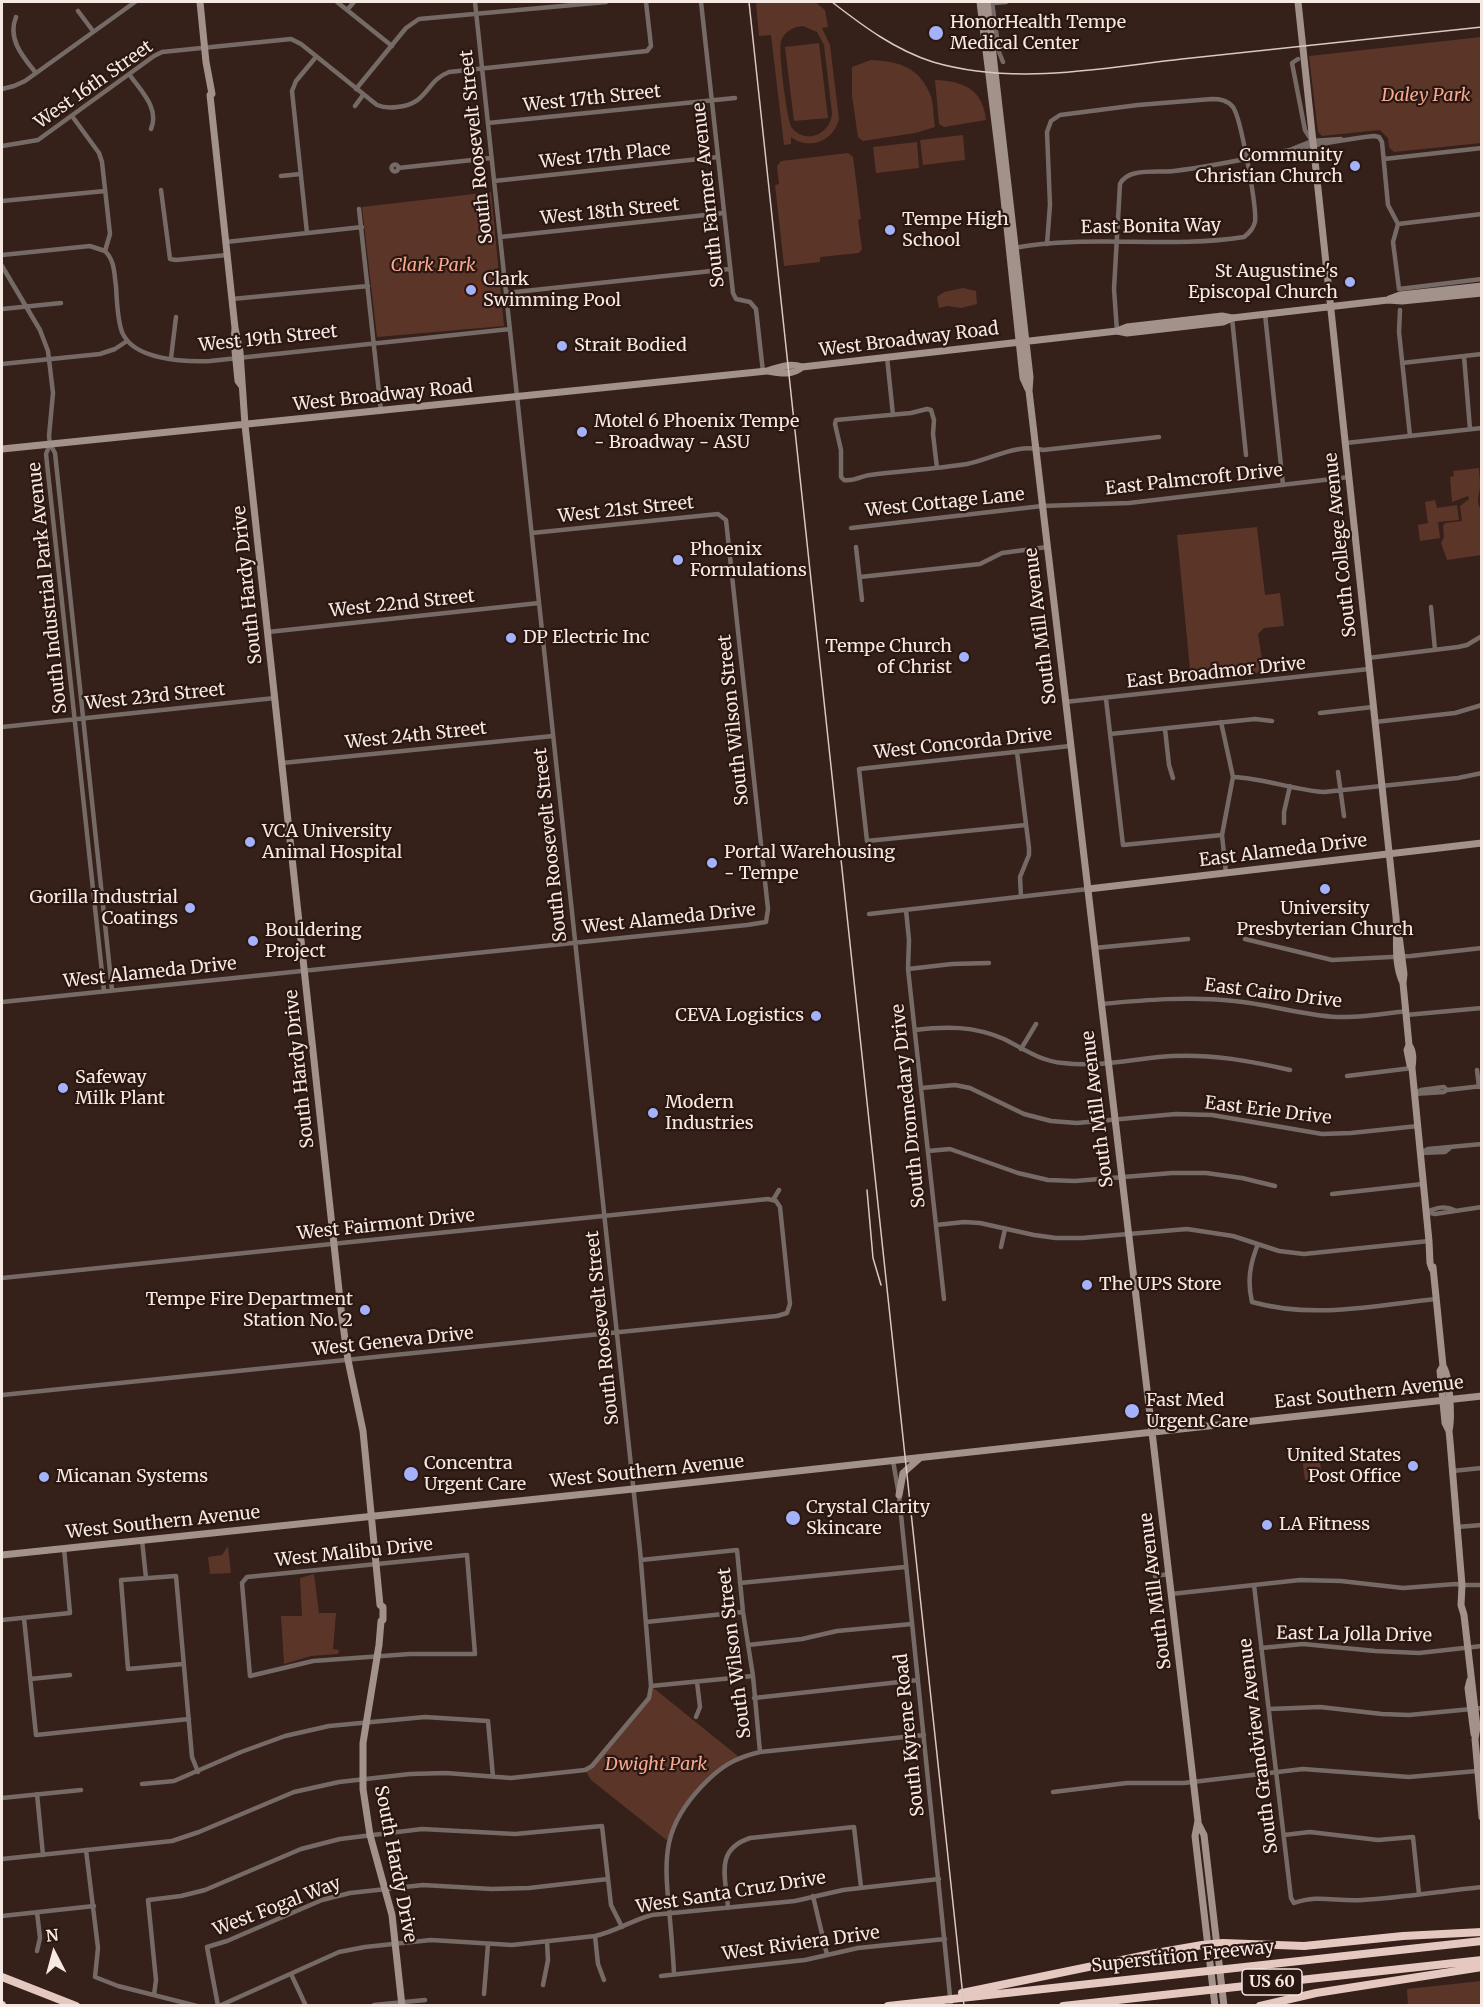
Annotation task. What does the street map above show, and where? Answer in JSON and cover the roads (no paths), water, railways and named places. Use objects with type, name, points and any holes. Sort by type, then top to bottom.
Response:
[{"type":"highway","points":[[912,2003],[1156,1953],[1213,1944],[1304,1946],[1393,1936],[1482,1932]]},
{"type":"highway","name":"Superstition Freeway","points":[[888,2006],[1482,1941]]},
{"type":"highway","name":"Superstition Freeway","points":[[1063,2006],[1482,1960]]},
{"type":"highway","points":[[1260,2006],[1316,1993],[1482,1967]]},
{"type":"highway","points":[[2,1977],[76,2006]]},
{"type":"main road","name":"South Hardy Drive","points":[[200,2],[209,84],[207,86],[210,96],[235,328],[239,340],[238,357],[243,381],[241,385],[245,424],[334,1244],[348,1360],[363,1431],[377,1564],[379,1620],[381,1621],[378,1655],[366,1722],[363,1779],[370,1835],[392,1915],[402,2004]]},
{"type":"main road","name":"South Mill Avenue","points":[[980,2],[1023,342]]},
{"type":"main road","name":"South Mill Avenue","points":[[991,2],[1023,342],[1023,378],[1029,391],[1088,888],[1198,1823],[1195,1836],[1213,1944],[1219,1958],[1223,2003]]},
{"type":"main road","name":"South College Avenue","points":[[1298,2],[1370,669],[1395,932],[1400,956],[1399,975],[1403,983],[1409,1045],[1407,1050],[1412,1068],[1429,1242],[1434,1257],[1432,1269],[1435,1299],[1443,1366],[1446,1370],[1445,1423],[1449,1431],[1462,1586],[1465,1598],[1464,1614],[1470,1677],[1468,1688],[1476,1708],[1475,1739],[1482,1817]]},
{"type":"main road","points":[[1388,300],[1400,295],[1482,286]]},
{"type":"main road","points":[[1388,300],[1402,302],[1482,293]]},
{"type":"main road","name":"West Broadway Road","points":[[2,449],[765,371],[788,365],[802,367],[1023,342],[1222,315],[1232,318],[1388,300]]},
{"type":"main road","name":"East Alameda Drive","points":[[1088,888],[1482,843]]},
{"type":"main road","name":"East Southern Avenue","points":[[1152,1433],[1482,1396]]},
{"type":"main road","name":"West Southern Avenue","points":[[2,1555],[1152,1433]]},
{"type":"main road","points":[[899,1495],[903,1473],[920,1458]]},
{"type":"main road","name":"South Mill Avenue","points":[[1213,1944],[1210,1959],[1215,2004]]},
{"type":"street","points":[[2,89],[18,85],[135,2]]},
{"type":"street","points":[[337,2],[392,46]]},
{"type":"street","points":[[347,10],[354,2]]},
{"type":"street","name":"South Roosevelt Street","points":[[475,2],[605,1215],[651,1686]]},
{"type":"street","points":[[356,89],[415,20],[606,2]]},
{"type":"street","name":"West 16th Street","points":[[2,146],[35,142],[159,53],[291,39],[298,42],[377,105],[407,106],[419,100],[443,75],[642,53],[649,50],[651,44],[646,2]]},
{"type":"street","name":"South Farmer Avenue","points":[[701,2],[734,297],[750,302],[756,309],[765,371]]},
{"type":"street","points":[[1003,62],[999,52],[991,2],[1006,2]]},
{"type":"street","points":[[78,11],[93,31]]},
{"type":"street","points":[[16,17],[13,26],[15,43],[36,73]]},
{"type":"street","points":[[307,233],[292,91],[296,81],[316,57]]},
{"type":"street","points":[[1298,59],[1292,63],[1305,130],[1314,142]]},
{"type":"street","points":[[129,74],[153,110],[151,129]]},
{"type":"street","points":[[355,106],[363,95]]},
{"type":"street","name":"West 17th Street","points":[[488,123],[735,98]]},
{"type":"street","points":[[1047,244],[1050,210],[1047,132],[1051,122],[1060,115],[1138,105],[1223,99],[1232,106],[1237,116],[1246,159]]},
{"type":"street","points":[[72,116],[100,156],[110,234],[105,251]]},
{"type":"street","points":[[1117,331],[1114,289],[1120,184],[1123,178],[1130,174],[1174,171],[1246,159],[1314,142],[1374,136],[1379,137],[1382,142],[1388,205],[1398,224],[1393,242],[1399,289],[1482,279]]},
{"type":"street","points":[[1384,159],[1482,148]]},
{"type":"street","name":"West 17th Place","points":[[494,181],[718,157]]},
{"type":"street","points":[[398,168],[491,158]]},
{"type":"street","name":"East Bonita Way","points":[[1013,248],[1082,241],[1182,242],[1244,237],[1251,231],[1255,221],[1246,159]]},
{"type":"street","points":[[280,177],[300,174]]},
{"type":"street","points":[[161,190],[170,259],[227,255]]},
{"type":"street","points":[[2,201],[105,191]]},
{"type":"street","points":[[359,209],[381,411]]},
{"type":"street","name":"West 18th Street","points":[[500,237],[724,213]]},
{"type":"street","points":[[1398,224],[1482,214]]},
{"type":"street","points":[[226,242],[362,227]]},
{"type":"street","points":[[2,255],[90,246],[105,251],[114,266],[120,325],[127,341],[104,353],[2,363]]},
{"type":"street","points":[[2,266],[43,336],[50,359],[53,393],[50,444]]},
{"type":"street","points":[[506,293],[730,269]]},
{"type":"street","points":[[232,299],[368,285]]},
{"type":"street","points":[[2,309],[62,303]]},
{"type":"street","points":[[1400,310],[1399,332],[1410,436]]},
{"type":"street","points":[[1265,314],[1283,485]]},
{"type":"street","points":[[171,358],[176,317]]},
{"type":"street","points":[[1232,318],[1246,455]]},
{"type":"street","name":"West 19th Street","points":[[127,341],[144,353],[205,361],[510,329]]},
{"type":"street","points":[[1402,363],[1482,354]]},
{"type":"street","points":[[1464,356],[1470,429]]},
{"type":"street","points":[[887,357],[893,416]]},
{"type":"street","points":[[937,468],[933,434],[934,420],[931,410],[893,416],[836,420],[840,471],[844,480],[848,481],[867,476],[937,468],[968,464],[999,453],[1159,436]]},
{"type":"street","points":[[1346,443],[1481,428],[1482,432]]},
{"type":"street","name":"South Industrial Park Avenue","points":[[50,444],[55,453],[112,990]]},
{"type":"street","name":"South Industrial Park Avenue","points":[[50,444],[46,454],[104,991]]},
{"type":"street","name":"East Palmcroft Drive","points":[[1042,506],[1129,503],[1349,477]]},
{"type":"street","name":"West Cottage Lane","points":[[851,528],[1042,506]]},
{"type":"street","name":"West 21st Street","points":[[531,533],[718,514],[723,517]]},
{"type":"street","name":"South Wilson Street","points":[[723,517],[727,523],[768,909],[766,921]]},
{"type":"street","points":[[856,547],[862,600]]},
{"type":"street","points":[[860,577],[980,564],[1002,553],[1047,547]]},
{"type":"street","name":"West 22nd Street","points":[[268,632],[539,603]]},
{"type":"street","points":[[1431,606],[1436,650]]},
{"type":"street","points":[[1368,658],[1467,645],[1482,636]]},
{"type":"street","name":"East Broadmor Drive","points":[[1065,702],[1370,669]]},
{"type":"street","name":"West 23rd Street","points":[[2,727],[274,698]]},
{"type":"street","points":[[1106,699],[1122,844],[1221,835]]},
{"type":"street","points":[[1375,722],[1455,713],[1482,705]]},
{"type":"street","points":[[1320,713],[1373,707]]},
{"type":"street","points":[[1110,734],[1255,718],[1272,721]]},
{"type":"street","points":[[1221,722],[1233,777],[1221,835],[1226,873]]},
{"type":"street","points":[[1165,729],[1169,765],[1173,778]]},
{"type":"street","name":"West 24th Street","points":[[282,763],[553,736]]},
{"type":"street","name":"West Concorda Drive","points":[[1026,825],[867,841],[859,769],[1071,746]]},
{"type":"street","points":[[1017,752],[1029,848],[1029,855],[1020,878],[1021,897]]},
{"type":"street","points":[[1338,772],[1344,816]]},
{"type":"street","points":[[1233,777],[1251,778],[1307,791],[1324,792],[1458,778],[1482,773]]},
{"type":"street","points":[[1284,823],[1290,786]]},
{"type":"street","points":[[869,914],[1088,888]]},
{"type":"street","name":"South Dromedary Drive","points":[[906,910],[909,935],[908,969],[944,1299]]},
{"type":"street","name":"West Alameda Drive","points":[[2,1002],[759,924],[766,921]]},
{"type":"street","points":[[1094,948],[1188,939]]},
{"type":"street","points":[[1245,939],[1332,960],[1359,960],[1482,948]]},
{"type":"street","points":[[908,969],[989,963]]},
{"type":"street","name":"East Cairo Drive","points":[[1101,1004],[1196,998],[1258,1004],[1340,1017],[1482,1008]]},
{"type":"street","points":[[1021,1049],[1036,1024]]},
{"type":"street","points":[[915,1030],[954,1026],[981,1030],[1038,1058],[1062,1063],[1206,1056],[1244,1060],[1290,1070]]},
{"type":"street","points":[[1347,1076],[1412,1068]]},
{"type":"street","points":[[1414,1094],[1422,1089],[1444,1087],[1447,1090],[1480,1086],[1477,1070]]},
{"type":"street","name":"East Erie Drive","points":[[921,1088],[955,1085],[970,1088],[1024,1114],[1052,1121],[1077,1123],[1176,1114],[1212,1115],[1322,1134],[1418,1126]]},
{"type":"street","points":[[1420,1153],[1445,1152],[1450,1148],[1482,1144]]},
{"type":"street","points":[[928,1151],[950,1149],[1018,1173],[1048,1180],[1075,1181],[1172,1173],[1206,1173],[1275,1186]]},
{"type":"street","points":[[1332,1194],[1424,1184]]},
{"type":"street","points":[[774,1201],[779,1190]]},
{"type":"street","name":"West Fairmont Drive","points":[[2,1278],[605,1215],[774,1201]]},
{"type":"street","name":"West Geneva Drive","points":[[2,1395],[777,1316],[786,1313],[790,1304],[780,1208],[774,1201]]},
{"type":"street","points":[[1426,1212],[1448,1207],[1454,1210],[1482,1207]]},
{"type":"street","points":[[936,1225],[980,1223],[1056,1238],[1187,1229],[1233,1236],[1279,1251],[1304,1254],[1429,1242]]},
{"type":"street","points":[[1001,1247],[1005,1229]]},
{"type":"street","points":[[1258,1244],[1250,1269],[1248,1288],[1252,1302],[1272,1308],[1317,1311],[1435,1299]]},
{"type":"street","name":"South Kyrene Road","points":[[894,1461],[951,2006]]},
{"type":"street","points":[[1452,1471],[1482,1468]]},
{"type":"street","points":[[1457,1527],[1482,1525]]},
{"type":"street","points":[[142,1540],[147,1578]]},
{"type":"street","points":[[2,1620],[70,1613],[64,1548]]},
{"type":"street","name":"South Wilson Street","points":[[640,1560],[737,1550],[760,1752]]},
{"type":"street","name":"West Malibu Drive","points":[[467,1555],[475,1654],[378,1655],[313,1661],[250,1676],[242,1583],[244,1579],[377,1564],[467,1555]]},
{"type":"street","points":[[740,1583],[905,1567]]},
{"type":"street","points":[[1155,1576],[1168,1574]]},
{"type":"street","points":[[183,1664],[128,1670],[121,1580],[176,1576],[192,1757],[198,1772]]},
{"type":"street","points":[[1171,1594],[1310,1580],[1341,1581],[1396,1588],[1482,1584]]},
{"type":"street","name":"South Grandview Avenue","points":[[1254,1585],[1293,1903],[1322,1897],[1362,1900],[1419,1894]]},
{"type":"street","points":[[646,1622],[743,1612]]},
{"type":"street","points":[[24,1618],[36,1735],[189,1719]]},
{"type":"street","points":[[748,1645],[802,1639],[837,1631],[912,1624]]},
{"type":"street","name":"East La Jolla Drive","points":[[1261,1647],[1303,1644],[1419,1653],[1482,1646]]},
{"type":"street","points":[[30,1679],[70,1675]]},
{"type":"street","points":[[2,1859],[184,1838],[294,1792],[363,1779],[446,1773],[511,1778],[576,1772],[592,1766],[649,1698],[651,1686],[753,1676]]},
{"type":"street","points":[[754,1698],[918,1680]]},
{"type":"street","points":[[696,1718],[700,1707],[697,1682]]},
{"type":"street","points":[[1269,1709],[1320,1707],[1396,1715],[1476,1708]]},
{"type":"street","points":[[142,1784],[174,1781],[285,1736],[329,1726],[425,1717],[488,1721],[493,1778]]},
{"type":"street","points":[[675,1974],[665,1870],[667,1849],[673,1827],[684,1807],[716,1772],[739,1757],[760,1752],[924,1735]]},
{"type":"street","points":[[1053,1792],[1126,1783],[1193,1782],[1311,1769],[1409,1777],[1479,1769]]},
{"type":"street","points":[[2,1798],[81,1790]]},
{"type":"street","points":[[37,1794],[43,1855]]},
{"type":"street","points":[[154,1995],[156,1980],[148,1900],[181,1896],[204,1890],[301,1849],[340,1839],[422,1830],[515,1834],[602,1826],[611,1905],[621,1927]]},
{"type":"street","points":[[728,1908],[726,1857],[730,1849],[738,1842],[750,1838],[854,1827],[861,1887]]},
{"type":"street","points":[[1284,1835],[1310,1832],[1378,1840],[1413,1837],[1419,1894],[1482,1887]]},
{"type":"street","points":[[86,1850],[98,1948],[95,1977],[118,1986],[197,2006]]},
{"type":"street","name":"West Fogal Way","points":[[218,2006],[207,1947],[227,1941],[322,1900],[350,1893],[423,1885],[492,1889],[529,1888],[608,1879]]},
{"type":"street","name":"West Santa Cruz Drive","points":[[218,2006],[339,1953],[364,1947],[430,1940],[512,1945],[595,1936],[608,1934],[639,1918],[795,1901],[861,1887],[939,1879]]},
{"type":"street","points":[[813,1896],[827,1955]]},
{"type":"street","points":[[2,1916],[94,1906]]},
{"type":"street","points":[[37,1912],[40,1938],[37,1950]]},
{"type":"street","points":[[595,1936],[598,1964],[604,1980]]},
{"type":"street","name":"West Riviera Drive","points":[[661,1976],[805,1960],[858,1948],[945,1939]]},
{"type":"street","points":[[543,1985],[548,1960],[547,1941]]},
{"type":"street","points":[[484,1994],[488,1944]]},
{"type":"street","points":[[291,1974],[306,2006]]},
{"type":"street","points":[[374,2005],[425,2000]]},
{"type":"railway","points":[[749,2],[964,2006]]},
{"type":"railway","points":[[832,2],[880,36],[919,57],[964,69],[995,73],[1058,73],[1482,27]]},
{"type":"railway","points":[[867,1190],[873,1258],[881,1285]]},
{"type":"place","name":"HonorHealth Tempe Medical Center","points":[[936,33]]},
{"type":"place","name":"Community Christian Church","points":[[1355,166]]},
{"type":"place","name":"Tempe High School","points":[[890,230]]},
{"type":"place","name":"St Augustine's Episcopal Church","points":[[1350,282]]},
{"type":"place","name":"Clark Swimming Pool","points":[[471,290]]},
{"type":"place","name":"Strait Bodied","points":[[562,346]]},
{"type":"place","name":"Motel 6 Phoenix Tempe - Broadway - ASU","points":[[582,432]]},
{"type":"place","name":"Phoenix Formulations","points":[[678,560]]},
{"type":"place","name":"DP Electric Inc","points":[[511,638]]},
{"type":"place","name":"Tempe Church of Christ","points":[[964,657]]},
{"type":"place","name":"VCA University Animal Hospital","points":[[250,842]]},
{"type":"place","name":"Portal Warehousing - Tempe","points":[[712,863]]},
{"type":"place","name":"University Presbyterian Church","points":[[1325,889]]},
{"type":"place","name":"Gorilla Industrial Coatings","points":[[190,908]]},
{"type":"place","name":"Bouldering Project","points":[[253,941]]},
{"type":"place","name":"CEVA Logistics","points":[[816,1016]]},
{"type":"place","name":"Safeway Milk Plant","points":[[63,1088]]},
{"type":"place","name":"Modern Industries","points":[[653,1113]]},
{"type":"place","name":"The UPS Store","points":[[1087,1285]]},
{"type":"place","name":"Tempe Fire Department Station No. 2","points":[[365,1310]]},
{"type":"place","name":"Fast Med Urgent Care","points":[[1132,1411]]},
{"type":"place","name":"United States Post Office","points":[[1413,1466]]},
{"type":"place","name":"Concentra Urgent Care","points":[[411,1474]]},
{"type":"place","name":"Micanan Systems","points":[[44,1477]]},
{"type":"place","name":"Crystal Clarity Skincare","points":[[793,1518]]},
{"type":"place","name":"LA Fitness","points":[[1267,1525]]},
{"type":"park label","name":"Daley Park","points":[[1426,96]]},
{"type":"park label","name":"Clark Park","points":[[433,266]]},
{"type":"park label","name":"Dwight Park","points":[[656,1765]]}]
